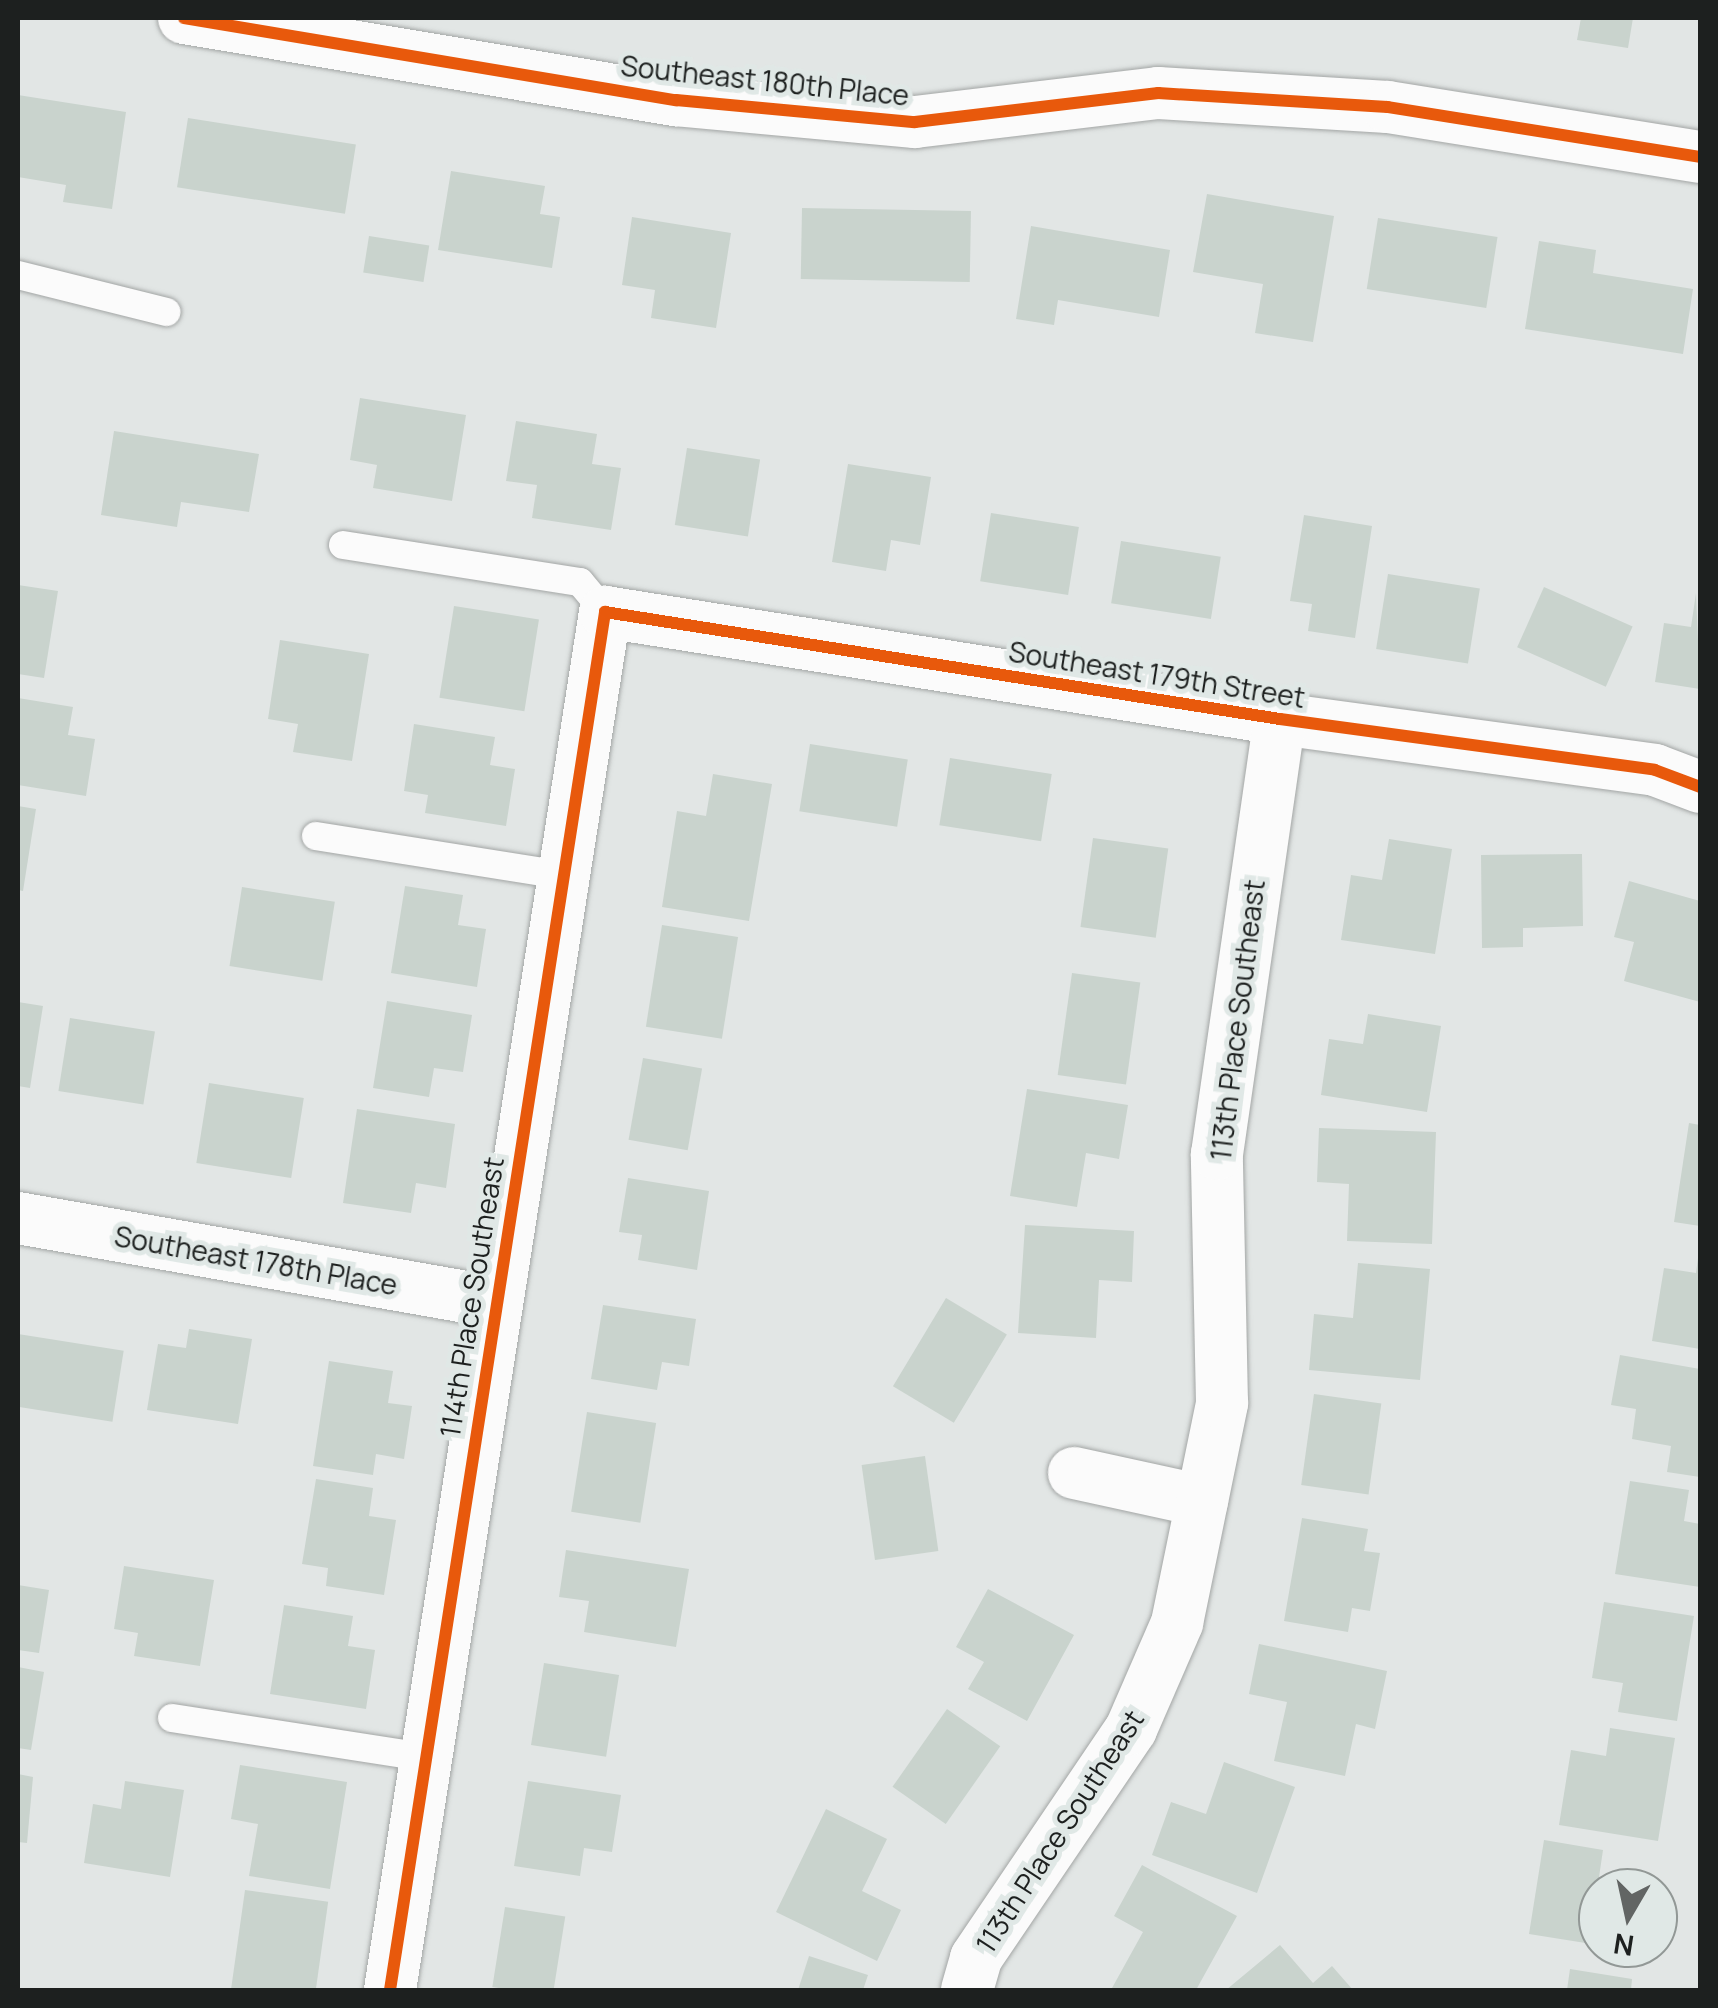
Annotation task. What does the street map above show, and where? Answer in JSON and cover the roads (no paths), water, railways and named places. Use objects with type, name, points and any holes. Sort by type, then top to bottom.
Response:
[{"type":"street","name":"Southeast 180th Place","points":[[184,18],[676,100],[915,122],[1158,93],[1388,107],[1700,157]]},
{"type":"street","name":"Southeast 179th Street","points":[[605,612],[1280,719],[1655,770],[1700,787]]},
{"type":"street","name":"114th Place Southeast","points":[[390,1990],[605,612]]},
{"type":"street","name":"113th Place Southeast","points":[[967,1990],[976,1958],[1131,1729],[1177,1623],[1222,1403],[1217,1154],[1280,719]]},
{"type":"street","name":"Southeast 178th Place","points":[[18,1218],[496,1302]]},
{"type":"street","points":[[1074,1473],[1202,1501]]},
{"type":"lane","points":[[18,276],[166,312]]},
{"type":"lane","points":[[343,545],[580,582],[605,612]]},
{"type":"lane","points":[[316,836],[563,876]]},
{"type":"lane","points":[[172,1718],[426,1757]]}]
